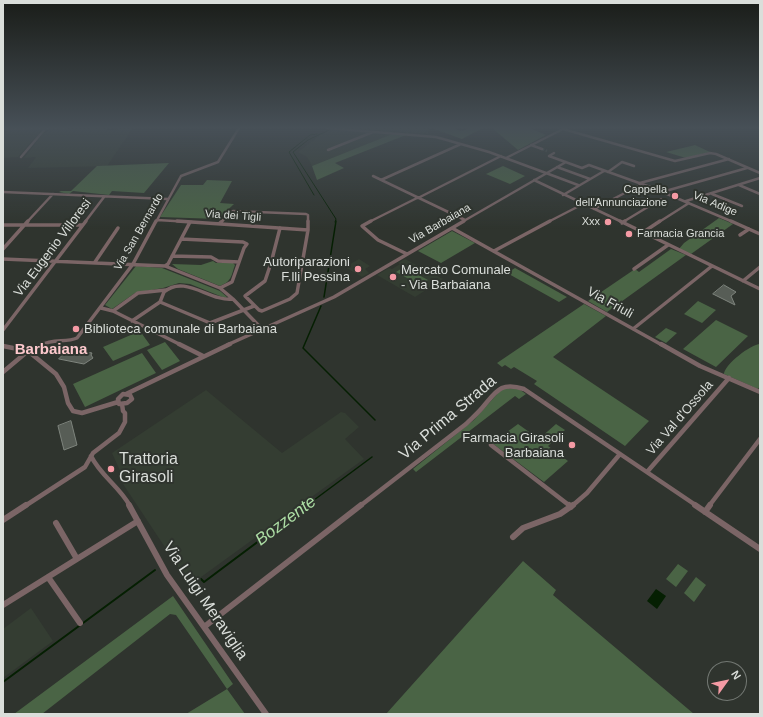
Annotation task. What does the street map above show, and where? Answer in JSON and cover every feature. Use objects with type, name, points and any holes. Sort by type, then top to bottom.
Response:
[{"type":"street","name":"Via San Bernardo","points":[[33,354],[45,343],[75,339],[102,308],[133,264],[182,174],[218,161]]},
{"type":"street","points":[[381,180],[423,161]]},
{"type":"street","points":[[407,254],[378,240],[362,226],[490,161]]},
{"type":"street","points":[[515,161],[579,185]]},
{"type":"street","points":[[594,209],[641,184],[720,161]]},
{"type":"street","points":[[734,161],[760,173]]},
{"type":"street","name":"Via Barbaiana","points":[[120,403],[119,397],[203,356],[323,302],[566,162]]},
{"type":"street","name":"Via Adige","points":[[566,162],[582,168],[589,165],[641,184],[687,202],[760,234]]},
{"type":"street","points":[[563,194],[601,172],[606,172],[622,162],[634,166]]},
{"type":"street","points":[[557,167],[590,178]]},
{"type":"street","points":[[662,192],[748,168]]},
{"type":"street","points":[[373,176],[465,220]]},
{"type":"street","points":[[642,233],[687,202],[760,178]]},
{"type":"street","points":[[534,180],[760,289]]},
{"type":"street","points":[[739,185],[760,194]]},
{"type":"street","points":[[3,192],[168,199]]},
{"type":"street","points":[[3,196],[7,192]]},
{"type":"street","points":[[712,193],[742,206]]},
{"type":"street","points":[[3,249],[53,194]]},
{"type":"street","name":"Via Eugenio Villoresi","points":[[3,330],[104,196]]},
{"type":"street","points":[[622,223],[661,199]]},
{"type":"street","points":[[494,252],[583,204]]},
{"type":"street","points":[[219,224],[233,211],[308,215],[308,230],[297,293],[290,299],[265,311],[259,310],[254,306],[246,298],[246,294],[260,286],[266,279],[280,228]]},
{"type":"street","name":"Via dei Tigli","points":[[157,220],[308,230]]},
{"type":"street","points":[[165,266],[168,264],[190,222]]},
{"type":"street","points":[[3,225],[82,225]]},
{"type":"street","points":[[95,262],[118,228]]},
{"type":"street","name":"Via Friuli","points":[[452,228],[700,366],[760,392]]},
{"type":"street","points":[[740,235],[749,229]]},
{"type":"street","points":[[181,239],[243,242],[247,244],[244,248],[232,282],[220,288]]},
{"type":"street","points":[[634,268],[668,245]]},
{"type":"street","points":[[172,256],[211,257],[218,262],[239,262]]},
{"type":"street","points":[[3,259],[165,266],[220,288],[233,299],[262,329]]},
{"type":"street","points":[[633,328],[712,266]]},
{"type":"street","points":[[743,281],[760,266]]},
{"type":"street","points":[[113,311],[138,293],[166,290],[177,286],[190,286],[225,300],[233,299]]},
{"type":"street","points":[[132,321],[160,302],[166,290]]},
{"type":"street","points":[[160,302],[210,323],[254,306]]},
{"type":"street","points":[[102,308],[113,311],[203,356]]},
{"type":"street","points":[[3,346],[28,351],[57,374],[64,387],[69,406],[73,411],[82,413],[129,402]]},
{"type":"street","points":[[3,372],[28,351]]},
{"type":"street","name":"Via Val d'Ossola","points":[[646,472],[729,378]]},
{"type":"street","name":"Via Prima Strada","points":[[204,627],[466,424],[478,413],[494,392],[502,386],[513,385],[524,389],[760,549]]},
{"type":"street","points":[[85,466],[95,451],[120,433],[125,424],[125,413],[129,402],[143,386]]},
{"type":"street","points":[[126,394],[130,394],[132,397]]},
{"type":"street","points":[[120,403],[123,412],[125,413]]},
{"type":"street","points":[[705,512],[760,439]]},
{"type":"street","points":[[491,445],[571,507]]},
{"type":"street","points":[[513,537],[523,528],[560,514],[571,507],[587,493],[620,454]]},
{"type":"street","name":"Via Luigi Meraviglia","points":[[91,456],[95,464],[127,499],[167,575],[266,714]]},
{"type":"street","points":[[3,520],[85,466],[95,464]]},
{"type":"street","points":[[3,606],[138,521]]},
{"type":"street","points":[[56,523],[77,559]]},
{"type":"street","points":[[48,577],[80,623]]},
{"type":"shaded area","points":[[33,161],[110,161],[107,166],[28,168]]},
{"type":"shaded area","points":[[309,161],[323,161],[312,166]]},
{"type":"shaded area","points":[[323,161],[339,161],[335,163],[344,168],[317,180],[312,166]]},
{"type":"shaded area","points":[[169,163],[144,193],[112,191],[109,195],[73,191],[69,194],[59,192],[71,191],[97,166]]},
{"type":"shaded area","points":[[503,166],[525,176],[510,184],[486,174]]},
{"type":"shaded area","points":[[207,180],[232,181],[220,203],[234,204],[218,219],[160,217],[181,185],[203,185]]},
{"type":"shaded area","points":[[719,218],[733,224],[691,254],[679,249],[684,243]]},
{"type":"shaded area","points":[[452,231],[475,243],[441,263],[418,251]]},
{"type":"shaded area","points":[[671,249],[686,255],[607,312],[588,301],[635,269],[639,272]]},
{"type":"shaded area","points":[[359,259],[370,266],[365,269],[369,273],[362,277],[345,267]]},
{"type":"shaded area","name":"Mercato Comunale - Via Barbaiana","points":[[405,259],[443,279],[415,297],[377,275],[389,268],[392,269]]},
{"type":"shaded area","points":[[213,261],[216,263],[233,263],[235,265],[229,280],[220,286],[178,269],[172,264],[201,265]]},
{"type":"shaded area","points":[[136,266],[162,268],[220,291],[227,297],[225,298],[190,284],[179,283],[163,288],[135,293],[112,309],[105,305]]},
{"type":"shaded area","points":[[404,267],[428,280],[420,285],[396,272]]},
{"type":"shaded area","points":[[515,268],[567,297],[559,302],[507,273]]},
{"type":"shaded area","points":[[698,301],[716,310],[702,323],[684,314]]},
{"type":"shaded area","points":[[584,304],[606,316],[553,357],[649,421],[625,446],[534,384],[537,381],[514,367],[511,369],[505,365],[502,367],[497,363]]},
{"type":"shaded area","points":[[716,320],[748,336],[716,367],[683,349]]},
{"type":"shaded area","points":[[666,328],[677,333],[666,343],[655,337]]},
{"type":"shaded area","points":[[140,331],[150,345],[113,361],[103,347]]},
{"type":"shaded area","points":[[165,342],[180,361],[162,370],[147,350]]},
{"type":"shaded area","points":[[760,344],[760,386],[758,389],[724,374],[728,366],[745,351]]},
{"type":"shaded area","points":[[142,353],[156,373],[85,407],[73,384]]},
{"type":"shaded area","points":[[506,388],[519,389],[526,394],[519,399],[515,396],[416,472],[413,469],[474,420],[499,392]]},
{"type":"shaded area","points":[[206,390],[282,453],[341,412],[345,413],[359,427],[345,439],[364,459],[190,585],[123,484],[125,482],[112,453]]},
{"type":"shaded area","points":[[518,424],[539,439],[556,424],[565,430],[548,446],[568,461],[544,482],[492,443]]},
{"type":"shaded area","points":[[523,561],[556,590],[553,595],[694,714],[386,714]]},
{"type":"shaded area","points":[[678,564],[688,571],[676,587],[666,579]]},
{"type":"shaded area","points":[[696,577],[706,585],[694,602],[684,593]]},
{"type":"shaded area","points":[[656,589],[666,596],[657,609],[647,601]]},
{"type":"shaded area","points":[[173,596],[233,684],[227,689],[176,615],[170,614],[42,714],[14,714]]},
{"type":"shaded area","points":[[31,608],[53,641],[3,678],[3,629]]},
{"type":"shaded area","points":[[227,689],[245,714],[186,714]]},
{"type":"building","points":[[724,285],[736,292],[731,296],[735,305],[713,294]]},
{"type":"building","points":[[69,349],[92,353],[91,355],[93,358],[84,364],[59,359]]},
{"type":"building","points":[[71,421],[77,445],[64,450],[58,426]]},
{"type":"waterway","name":"Bozzente","points":[[294,161],[314,195]]},
{"type":"waterway","name":"Bozzente","points":[[299,161],[336,219],[335,222]]},
{"type":"waterway","name":"Bozzente","points":[[324,297],[336,221]]},
{"type":"waterway","name":"Bozzente","points":[[321,306],[303,348],[375,420]]},
{"type":"waterway","name":"Bozzente","points":[[306,506],[372,457]]},
{"type":"waterway","name":"Bozzente","points":[[201,579],[204,582],[307,505]]},
{"type":"waterway","name":"Bozzente","points":[[3,682],[155,570]]},
{"type":"place","name":"Cappella dell'Annunciazione","points":[[675,196]]},
{"type":"place","name":"Xxx","points":[[608,222]]},
{"type":"place","name":"Farmacia Grancia","points":[[629,234]]},
{"type":"place","name":"Autoriparazioni F.lli Pessina","points":[[358,269]]},
{"type":"place","name":"Mercato Comunale - Via Barbaiana","points":[[393,277]]},
{"type":"place","name":"Biblioteca comunale di Barbaiana","points":[[76,329]]},
{"type":"place","name":"Farmacia Girasoli Barbaiana","points":[[572,445]]},
{"type":"place","name":"Trattoria Girasoli","points":[[111,469]]},
{"type":"district","name":"Barbaiana","points":[[51,350]]}]
